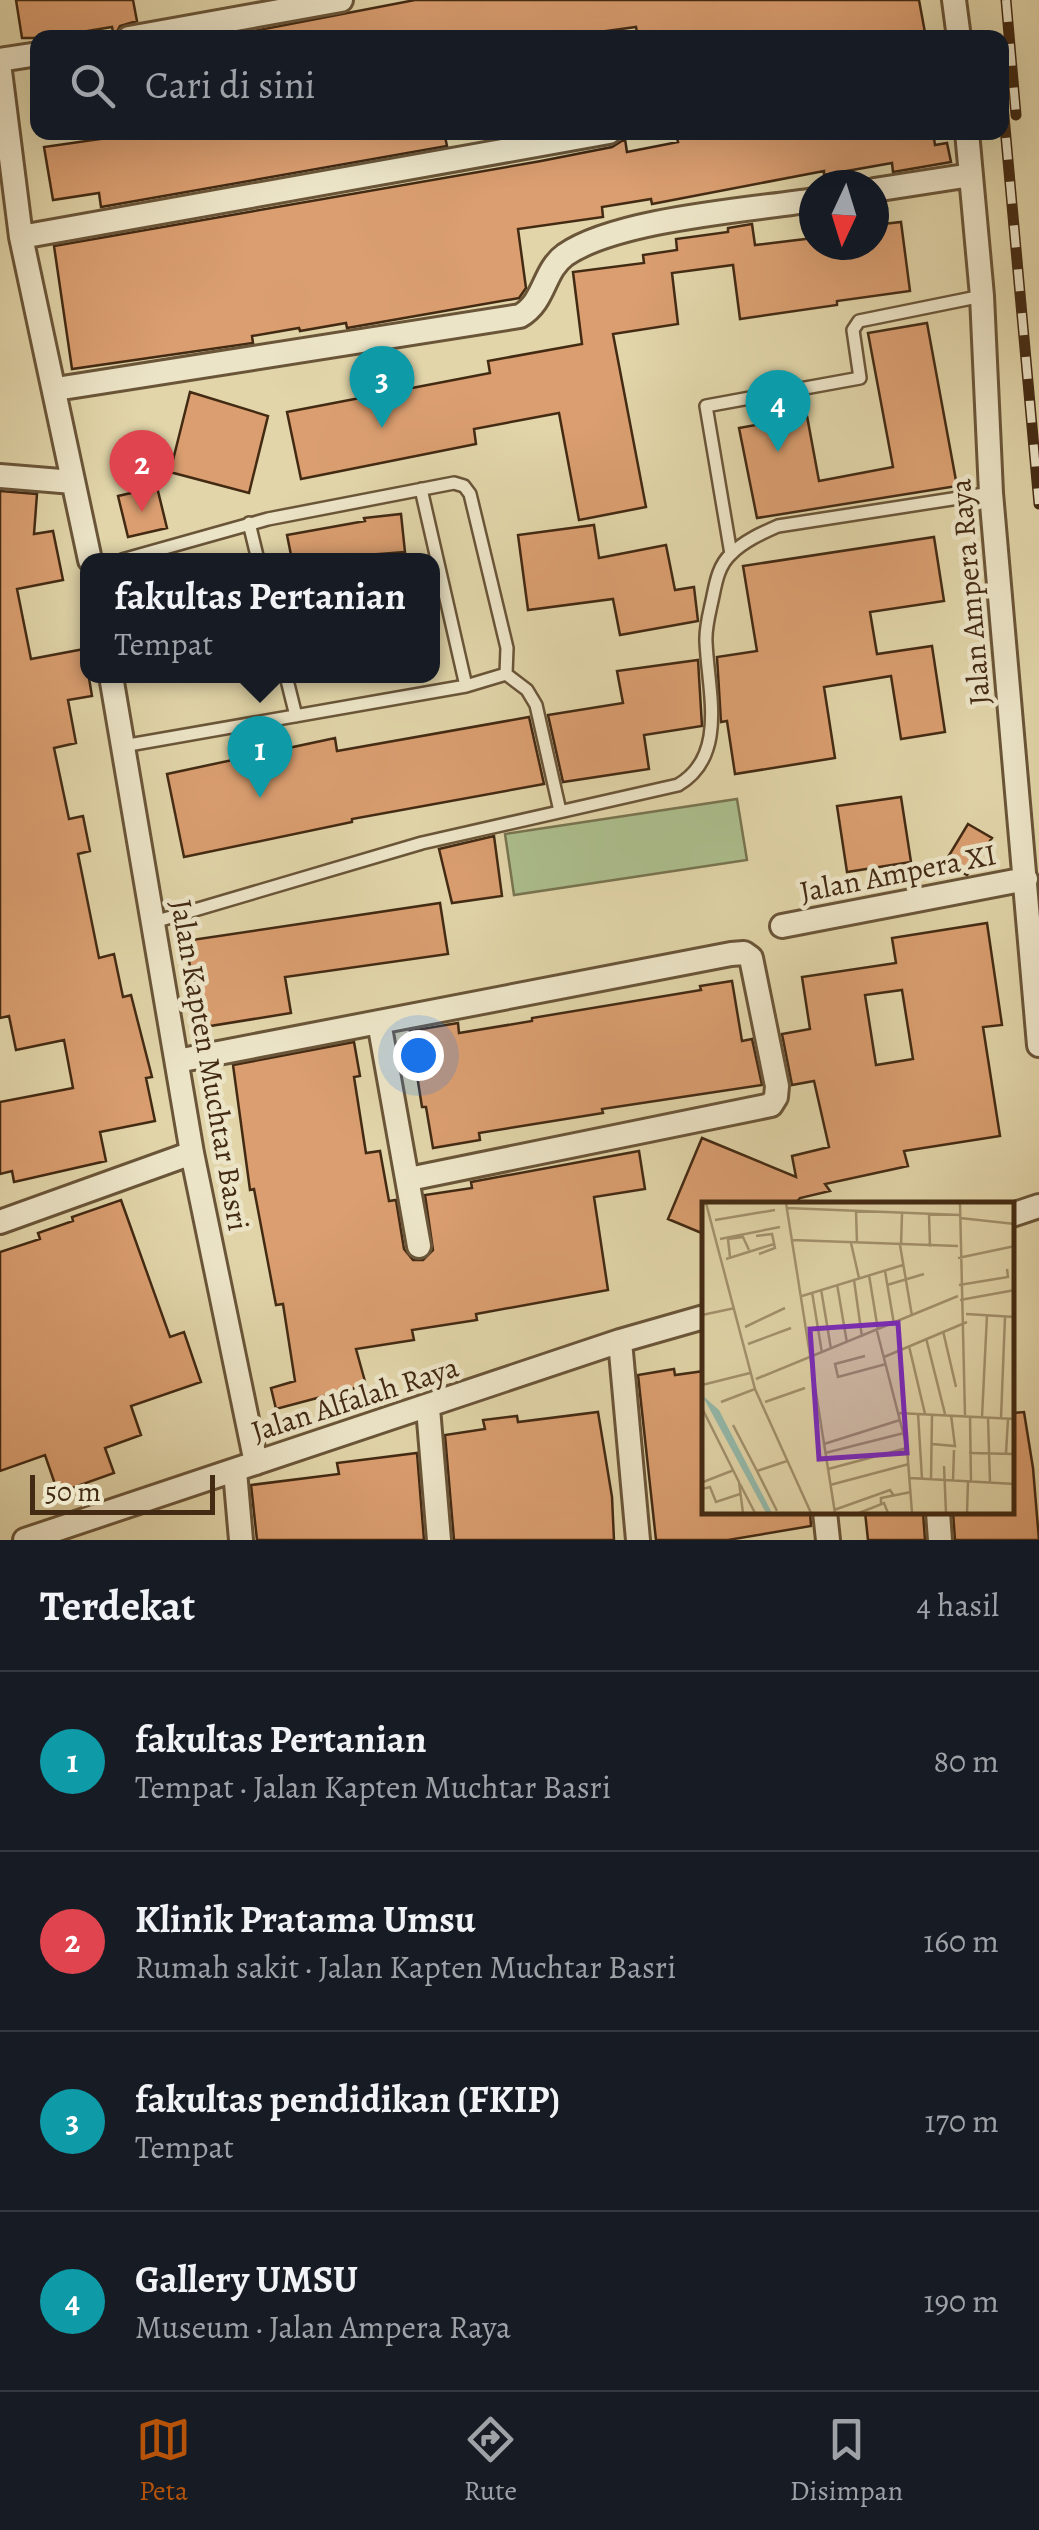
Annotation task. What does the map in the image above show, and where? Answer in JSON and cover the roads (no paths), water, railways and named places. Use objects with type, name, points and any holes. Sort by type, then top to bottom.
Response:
[{"type":"street","points":[[174,30],[341,0]]},
{"type":"street","points":[[954,0],[957,30]]},
{"type":"street","points":[[0,60],[30,55]]},
{"type":"street","points":[[0,71],[21,236],[88,553]]},
{"type":"street","points":[[21,236],[564,140]]},
{"type":"street","name":"Jalan Ampera Raya","points":[[969,140],[982,296],[990,493],[1039,1045]]},
{"type":"street","points":[[889,188],[971,175]]},
{"type":"street","points":[[56,389],[520,316],[533,309],[560,258],[581,246],[630,228],[799,202]]},
{"type":"street","points":[[0,476],[73,482]]},
{"type":"street","name":"Jalan Kapten Muchtar Basri","points":[[112,683],[246,1467],[241,1540]]},
{"type":"street","name":"Jalan Ampera XI","points":[[782,926],[1026,879]]},
{"type":"street","points":[[178,1062],[730,954],[744,953],[751,958],[777,1086],[772,1105],[409,1179]]},
{"type":"street","points":[[379,1022],[419,1246]]},
{"type":"street","points":[[0,1222],[192,1153]]},
{"type":"street","points":[[1014,1214],[1039,1206]]},
{"type":"street","name":"Jalan Alfalah Raya","points":[[25,1540],[50,1536],[620,1341],[702,1318]]},
{"type":"street","points":[[620,1341],[638,1540]]},
{"type":"street","points":[[428,1408],[439,1540]]},
{"type":"street","points":[[825,1515],[828,1540]]},
{"type":"street","points":[[938,1515],[940,1540]]},
{"type":"lane","points":[[731,554],[706,406],[860,378],[853,330],[859,321],[982,296]]},
{"type":"lane","points":[[147,553],[249,524],[454,483],[468,489],[507,648],[506,674]]},
{"type":"lane","points":[[422,489],[436,553]]},
{"type":"lane","points":[[154,922],[422,843],[678,785],[696,775],[711,736],[706,637],[716,578],[731,554],[778,526],[990,493]]},
{"type":"lane","points":[[249,524],[256,553]]},
{"type":"lane","points":[[440,570],[466,686]]},
{"type":"lane","points":[[506,674],[527,690],[536,705],[560,811]]},
{"type":"lane","points":[[123,746],[466,686],[506,674]]},
{"type":"lane","points":[[288,683],[296,716]]},
{"type":"railway","points":[[1006,0],[1009,30]]},
{"type":"railway","points":[[1009,34],[1016,115]]},
{"type":"railway","points":[[1006,140],[1039,504]]},
{"type":"place","name":"fakultas pendidikan (FKIP)","points":[[382,428]]},
{"type":"place","name":"Gallery UMSU","points":[[778,452]]},
{"type":"place","name":"Klinik Pratama Umsu","points":[[142,512]]},
{"type":"place","name":"fakultas Pertanian","points":[[260,798]]}]
